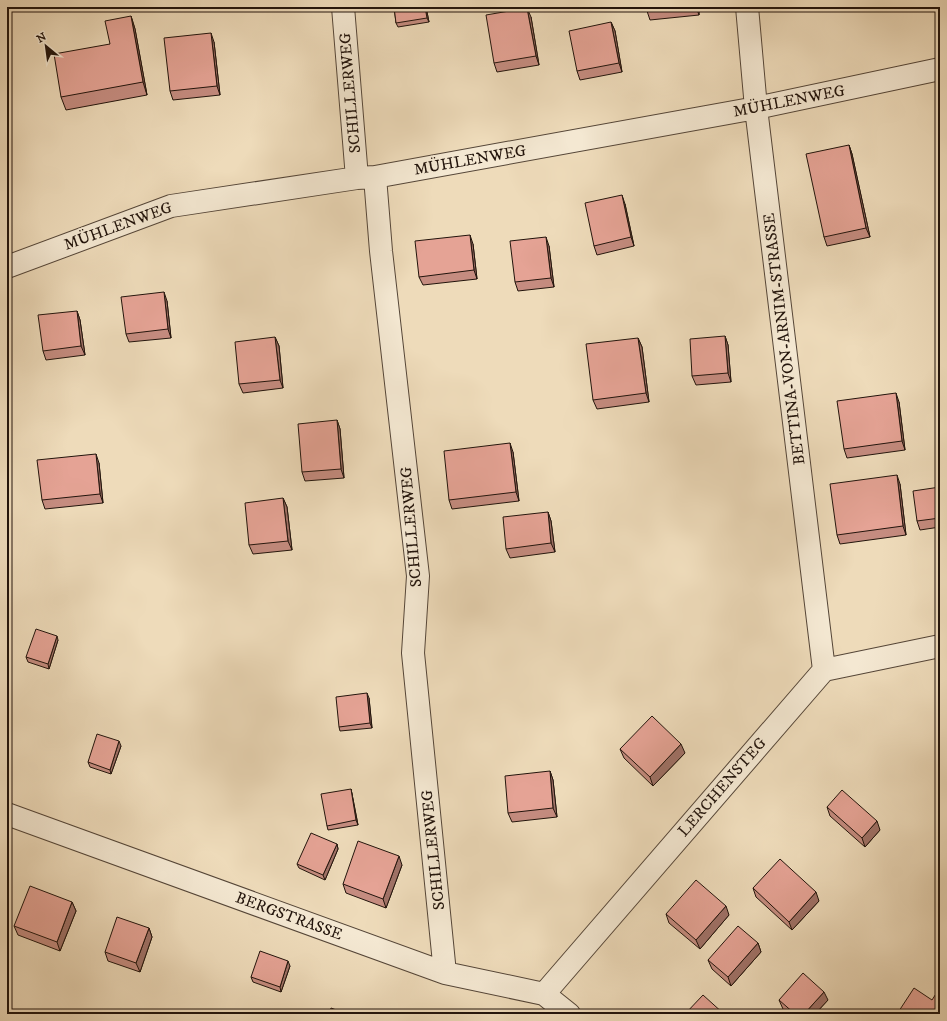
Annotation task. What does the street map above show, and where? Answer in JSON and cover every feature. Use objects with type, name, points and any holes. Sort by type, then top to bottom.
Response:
[{"type":"street","name":"SCHILLERWEG","points":[[343,7],[366,178],[381,251],[418,576],[413,653],[445,973]]},
{"type":"street","name":"BETTINA-VON-ARNIM-STRASSE","points":[[746,7],[756,108],[824,670]]},
{"type":"street","name":"MÜHLENWEG","points":[[7,267],[171,206],[366,178],[756,108],[940,69]]},
{"type":"street","points":[[824,670],[940,646]]},
{"type":"street","name":"LERCHENSTEG","points":[[544,994],[824,670]]},
{"type":"street","name":"BERGSTRASSE","points":[[7,814],[445,973],[544,994],[569,1014]]},
{"type":"building","points":[[394,7],[425,7],[427,18],[396,23]]},
{"type":"building","points":[[647,7],[683,7],[647,11]]},
{"type":"building","points":[[527,8],[536,56],[494,63],[486,15]]},
{"type":"building","points":[[131,16],[143,82],[61,97],[54,54],[110,44],[105,21]]},
{"type":"building","points":[[611,22],[619,63],[577,71],[569,31]]},
{"type":"building","points":[[211,33],[217,86],[170,91],[164,38]]},
{"type":"building","points":[[849,145],[866,228],[824,237],[806,154]]},
{"type":"building","points":[[622,195],[631,237],[594,246],[585,203]]},
{"type":"building","points":[[470,235],[474,270],[419,277],[415,241]]},
{"type":"building","points":[[546,237],[551,278],[515,282],[510,241]]},
{"type":"building","points":[[164,292],[168,329],[126,334],[121,297]]},
{"type":"building","points":[[77,311],[81,346],[43,351],[38,315]]},
{"type":"building","points":[[725,336],[728,373],[692,376],[690,339]]},
{"type":"building","points":[[275,337],[280,380],[239,384],[235,342]]},
{"type":"building","points":[[638,338],[646,393],[593,400],[586,344]]},
{"type":"building","points":[[896,393],[902,441],[844,449],[837,401]]},
{"type":"building","points":[[337,420],[341,469],[302,472],[298,424]]},
{"type":"building","points":[[510,443],[516,492],[449,500],[444,451]]},
{"type":"building","points":[[96,454],[100,494],[42,500],[37,460]]},
{"type":"building","points":[[897,475],[903,526],[837,535],[830,484]]},
{"type":"building","points":[[940,487],[940,518],[917,521],[913,491]]},
{"type":"building","points":[[283,498],[288,541],[249,545],[245,503]]},
{"type":"building","points":[[548,512],[551,543],[506,549],[503,517]]},
{"type":"building","points":[[36,629],[57,636],[48,664],[26,657]]},
{"type":"building","points":[[367,693],[370,723],[339,727],[336,697]]},
{"type":"building","points":[[652,716],[681,744],[650,777],[620,749]]},
{"type":"building","points":[[97,734],[119,741],[110,770],[88,762]]},
{"type":"building","points":[[550,771],[553,808],[508,813],[505,776]]},
{"type":"building","points":[[351,789],[356,820],[327,826],[321,794]]},
{"type":"building","points":[[842,790],[877,821],[862,838],[827,807]]},
{"type":"building","points":[[311,833],[337,844],[323,875],[297,864]]},
{"type":"building","points":[[358,841],[399,856],[383,899],[343,884]]},
{"type":"building","points":[[780,859],[816,892],[789,922],[753,888]]},
{"type":"building","points":[[696,880],[726,906],[696,940],[666,914]]},
{"type":"building","points":[[30,886],[72,902],[57,942],[14,926]]},
{"type":"building","points":[[117,917],[149,928],[136,963],[105,952]]},
{"type":"building","points":[[738,926],[758,943],[728,977],[708,960]]},
{"type":"building","points":[[260,951],[288,961],[280,987],[251,977]]},
{"type":"building","points":[[803,973],[824,992],[804,1014],[795,1014],[779,1000]]},
{"type":"building","points":[[914,988],[932,1000],[939,989],[940,990],[940,1014],[897,1014]]},
{"type":"building","points":[[703,995],[724,1014],[685,1014]]},
{"type":"building","points":[[331,1008],[347,1014],[329,1014]]}]
